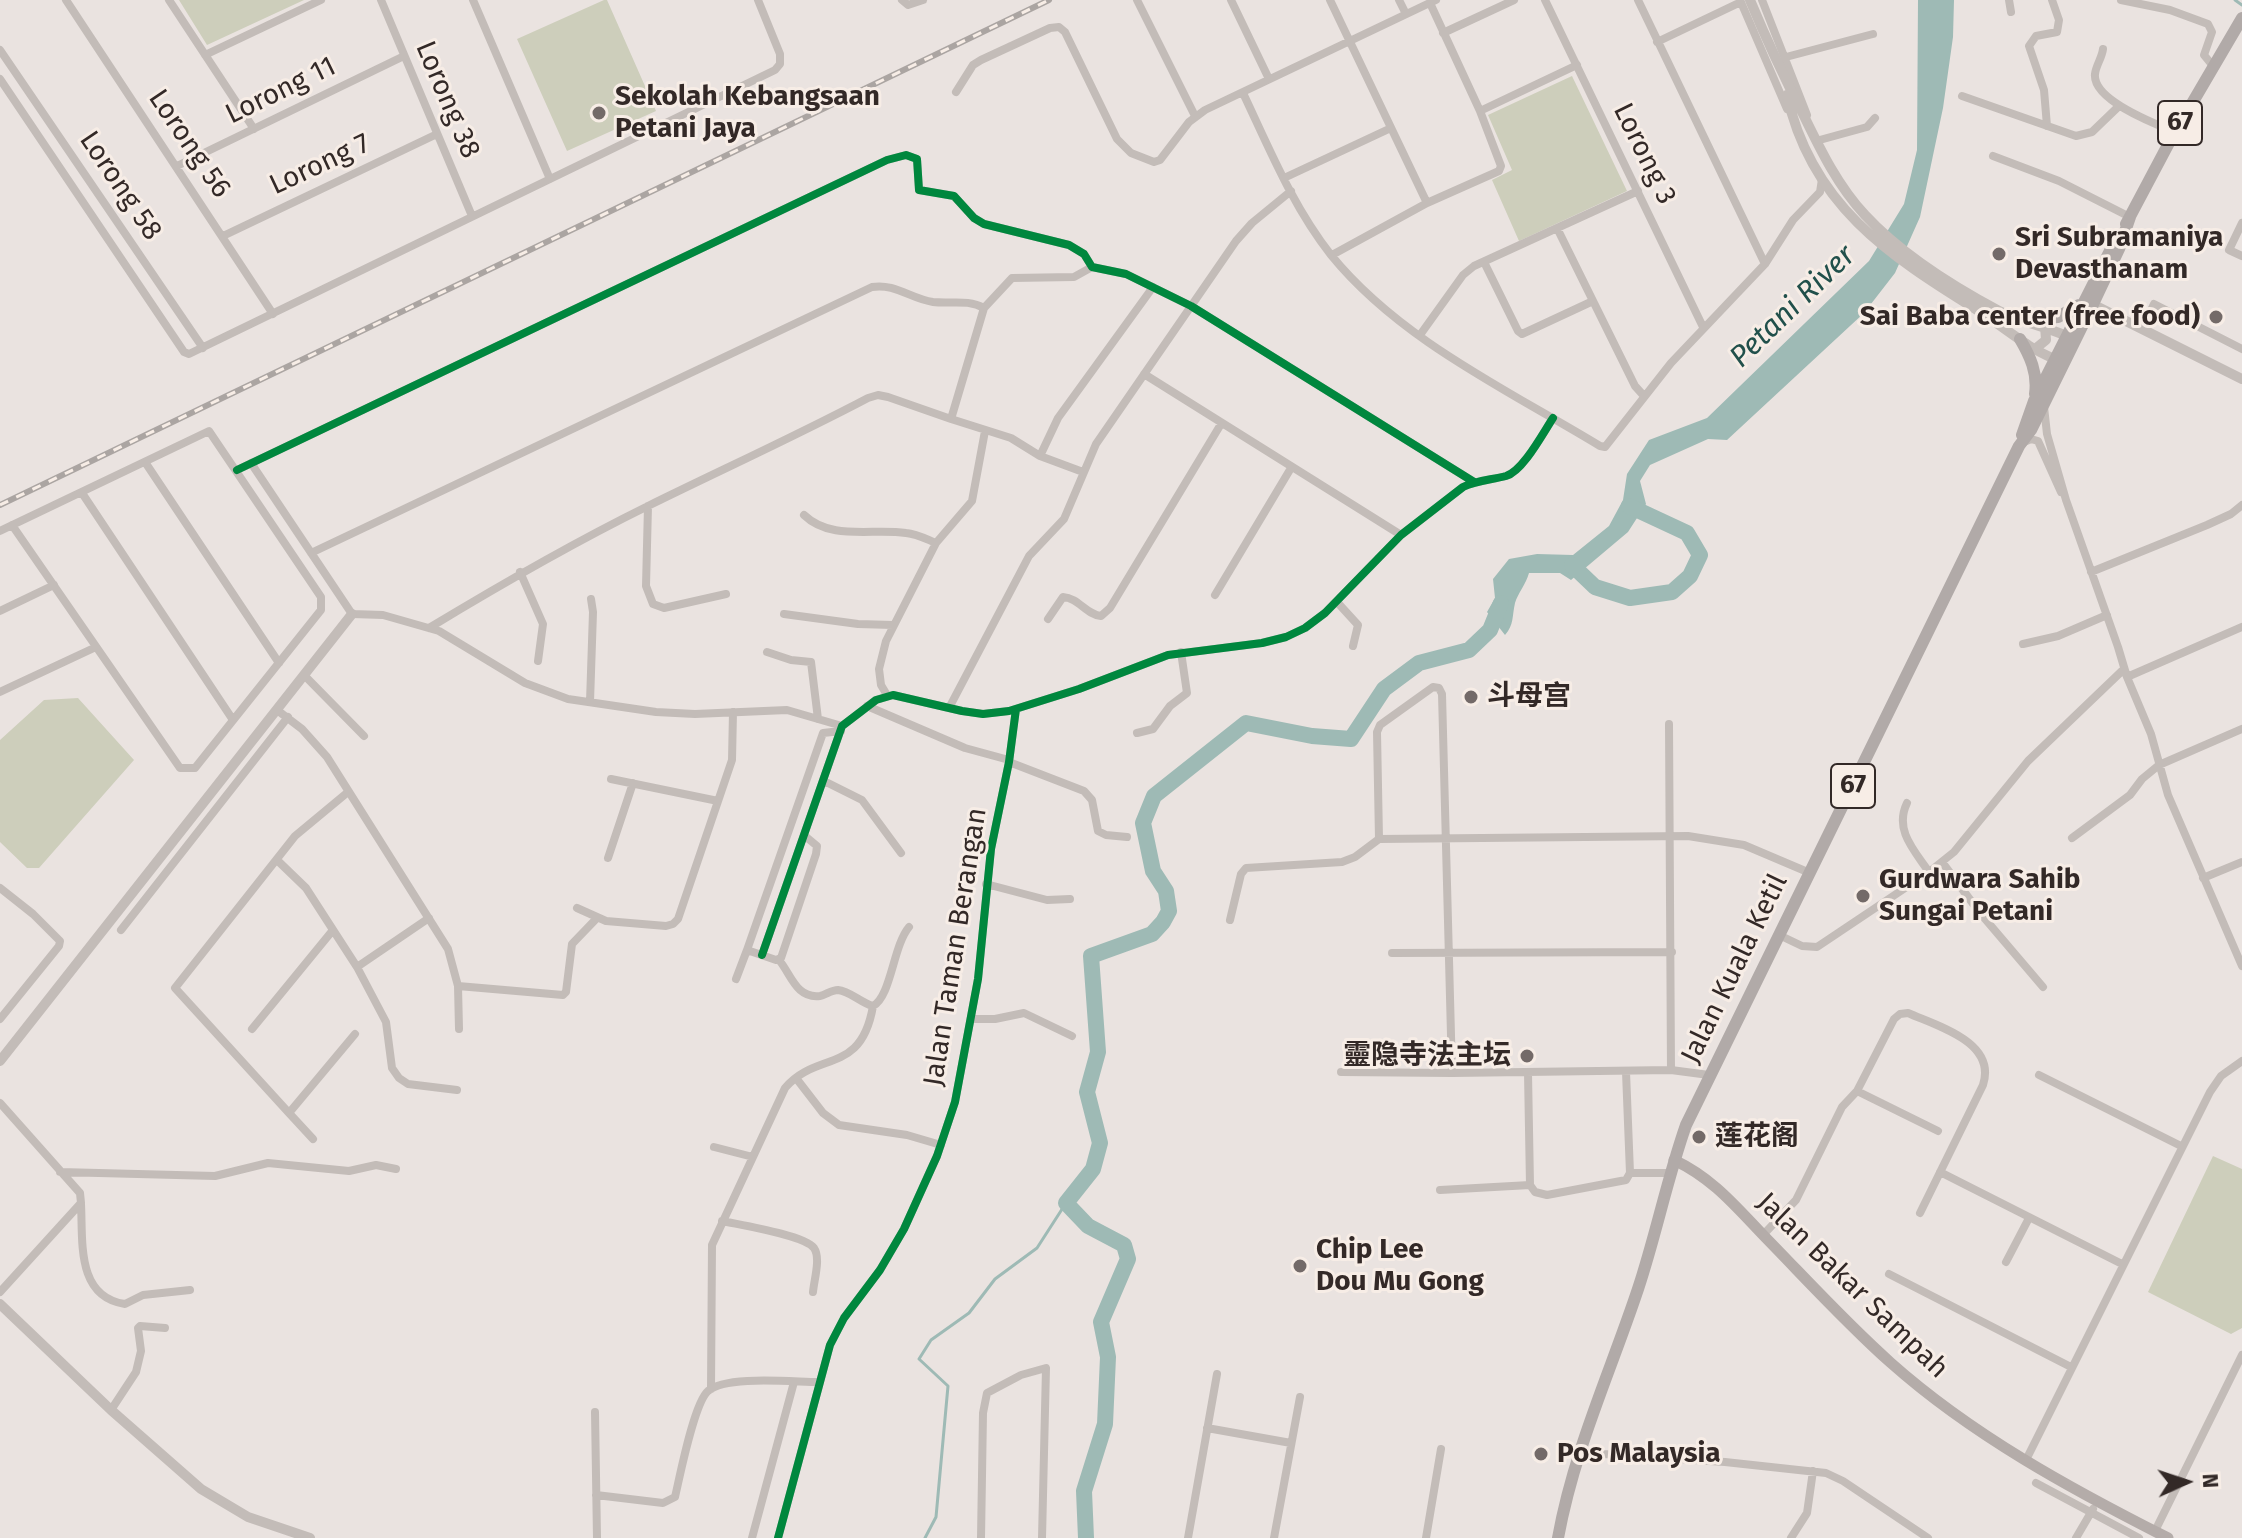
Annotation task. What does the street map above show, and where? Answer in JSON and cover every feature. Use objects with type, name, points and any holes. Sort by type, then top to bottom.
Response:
[{"type":"main road","name":"Jalan Kuala Ketil","points":[[1558,1538],[1579,1449],[1648,1260],[1686,1125],[2059,361],[2119,249],[2130,217],[2175,132],[2242,18]]},
{"type":"main road","points":[[2026,320],[2058,317],[2089,302]]},
{"type":"main road","points":[[2020,339],[2035,372],[2039,403]]},
{"type":"main road","name":"Jalan Bakar Sampah","points":[[1672,1166],[1706,1177],[1892,1364],[1939,1402],[2094,1507],[2168,1538]]},
{"type":"street","name":"Lorong 56","points":[[66,0],[273,314]]},
{"type":"street","points":[[169,0],[254,129]]},
{"type":"street","points":[[205,55],[321,0]]},
{"type":"street","name":"Lorong 38","points":[[381,0],[472,216]]},
{"type":"street","points":[[473,0],[550,179]]},
{"type":"street","points":[[0,79],[185,353],[189,354],[775,70],[780,64],[780,54],[758,0]]},
{"type":"street","points":[[902,0],[908,5],[923,0]]},
{"type":"street","points":[[1137,0],[1195,116]]},
{"type":"street","points":[[1231,0],[1269,79]]},
{"type":"street","points":[[1330,0],[1427,203]]},
{"type":"street","points":[[1399,0],[1406,14]]},
{"type":"street","points":[[1443,33],[1514,0]]},
{"type":"street","name":"Lorong 3","points":[[1545,0],[1703,327]]},
{"type":"street","points":[[1638,0],[1765,264]]},
{"type":"street","points":[[1762,0],[1803,99],[1809,129]]},
{"type":"street","points":[[2009,0],[2011,12]]},
{"type":"street","points":[[2047,126],[2044,90],[2029,46],[2036,36],[2057,32],[2059,20],[2052,0]]},
{"type":"street","points":[[2121,0],[2170,10],[2208,24],[2212,32],[2204,55],[2213,66]]},
{"type":"street","points":[[1657,42],[1743,1]]},
{"type":"street","points":[[1743,1],[1809,129],[1862,220]]},
{"type":"street","points":[[1743,1],[1794,124],[1822,179],[1840,205],[2020,339],[2059,361]]},
{"type":"street","points":[[956,92],[973,65],[1054,27],[1065,32],[1117,139],[1131,153],[1147,162],[1160,160],[1195,116],[1433,2],[1443,33],[1480,111],[1501,166],[1499,171],[1427,203],[1332,255]]},
{"type":"street","points":[[1786,57],[1873,34]]},
{"type":"street","points":[[2103,49],[2095,78],[2119,106],[2175,132]]},
{"type":"street","name":"Lorong 58","points":[[0,50],[203,348]]},
{"type":"street","name":"Lorong 11","points":[[177,166],[404,56]]},
{"type":"street","points":[[1480,111],[1577,65]]},
{"type":"street","points":[[1784,81],[1794,124]]},
{"type":"street","points":[[1243,93],[1304,217],[1332,255],[1379,302],[1420,335],[1605,447],[1703,327],[1765,264],[1793,220],[1820,192],[1822,179]]},
{"type":"street","points":[[1962,96],[2063,134],[2085,136],[2119,106]]},
{"type":"street","points":[[1816,141],[1867,127],[1875,118]]},
{"type":"street","points":[[1284,178],[1391,128]]},
{"type":"street","name":"Lorong 7","points":[[223,236],[437,134]]},
{"type":"street","points":[[237,470],[898,156],[913,156],[917,159],[919,190],[954,196],[974,218],[984,224],[1078,249],[1092,267],[1126,274],[1191,306],[1474,482]]},
{"type":"street","points":[[1993,156],[2059,181],[2130,217]]},
{"type":"street","points":[[949,708],[1029,556],[1064,519],[1083,472],[1108,425],[1252,223],[1291,191]]},
{"type":"street","points":[[1420,335],[1463,275],[1484,262],[1638,191]]},
{"type":"street","points":[[2242,223],[2229,250],[2242,256]]},
{"type":"street","points":[[1557,228],[1635,386],[1644,396]]},
{"type":"street","points":[[1484,262],[1522,334],[1593,301]]},
{"type":"street","points":[[951,419],[984,308],[1012,278],[1074,277],[1092,267]]},
{"type":"street","points":[[311,553],[872,287],[890,286],[921,299],[969,302],[984,308]]},
{"type":"street","points":[[1040,456],[1058,418],[1153,287]]},
{"type":"street","points":[[1968,298],[2071,337]]},
{"type":"street","points":[[2089,302],[2242,379]]},
{"type":"street","points":[[2142,329],[2154,304],[2242,349]]},
{"type":"street","points":[[2035,349],[2046,340],[2045,326]]},
{"type":"street","points":[[1144,374],[1401,535]]},
{"type":"street","points":[[428,628],[520,572],[648,506],[878,395],[1011,438],[1040,456],[1083,472]]},
{"type":"street","points":[[2039,403],[2066,500],[2125,673],[2151,734],[2168,795],[2242,966]]},
{"type":"street","points":[[736,979],[823,733],[842,728],[867,706],[887,695],[983,714],[1016,709],[1181,652],[1262,643],[1286,637],[1305,628],[1337,602],[1401,535],[1463,487],[1512,474],[1553,418]]},
{"type":"street","points":[[1048,619],[1063,597],[1073,599],[1096,616],[1101,616],[1110,608],[1221,424]]},
{"type":"street","points":[[0,531],[12,525],[82,493],[209,431],[323,604],[195,768],[180,768],[12,525]]},
{"type":"street","points":[[887,695],[881,685],[881,656],[893,625],[936,543],[972,501],[985,431]]},
{"type":"street","points":[[2019,446],[2031,439],[2038,441],[2066,500]]},
{"type":"street","points":[[145,462],[279,663]]},
{"type":"street","points":[[251,463],[352,614]]},
{"type":"street","points":[[1215,595],[1291,468]]},
{"type":"street","points":[[82,493],[233,720]]},
{"type":"street","points":[[2091,572],[2207,525],[2242,505]]},
{"type":"street","points":[[648,506],[646,586],[653,604],[668,608],[726,594]]},
{"type":"street","points":[[804,515],[818,526],[831,530],[905,532],[936,543]]},
{"type":"street","points":[[520,572],[543,624],[538,661]]},
{"type":"street","points":[[0,611],[54,585]]},
{"type":"street","points":[[590,702],[591,599]]},
{"type":"street","points":[[1337,602],[1358,625],[1353,646]]},
{"type":"street","points":[[352,614],[383,615],[448,636],[525,683],[550,694],[656,712],[787,710],[842,728]]},
{"type":"street","points":[[0,1061],[352,614]]},
{"type":"street","points":[[784,614],[893,625]]},
{"type":"street","points":[[2023,644],[2058,636],[2107,615]]},
{"type":"street","points":[[1779,935],[1802,946],[1817,947],[1942,862],[1976,828],[2028,761],[2125,673],[2242,627]]},
{"type":"street","points":[[0,692],[96,647]]},
{"type":"street","points":[[767,652],[791,660],[811,662],[818,719]]},
{"type":"street","points":[[1137,733],[1153,729],[1170,706],[1187,693],[1181,652]]},
{"type":"street","points":[[304,675],[364,736]]},
{"type":"street","points":[[1379,839],[1377,732],[1384,719],[1436,687],[1442,694],[1452,1073]]},
{"type":"street","points":[[867,706],[965,748],[1009,761],[1084,791],[1092,800],[1098,831],[1127,837]]},
{"type":"street","name":"Jalan Taman Berangan","points":[[778,1538],[818,1382],[836,1331],[891,1252],[916,1204],[941,1145],[958,1089],[980,967],[986,884],[1016,709]]},
{"type":"street","points":[[277,710],[315,742],[452,957],[458,986],[459,1029]]},
{"type":"street","points":[[577,908],[616,923],[673,924],[678,919],[732,760],[733,712]]},
{"type":"street","points":[[121,930],[288,717]]},
{"type":"street","points":[[1669,724],[1671,1070]]},
{"type":"street","points":[[762,955],[842,728]]},
{"type":"street","points":[[2072,838],[2130,795],[2142,779],[2159,765],[2242,729]]},
{"type":"street","points":[[611,779],[718,801]]},
{"type":"street","points":[[824,781],[862,800],[901,853]]},
{"type":"street","points":[[608,858],[633,783]]},
{"type":"street","points":[[313,1139],[175,988],[295,836],[348,792]]},
{"type":"street","points":[[1907,803],[1902,813],[1905,836],[1929,872]]},
{"type":"street","points":[[1230,920],[1241,874],[1246,868],[1342,862],[1355,857],[1379,839],[1671,835],[1744,845],[1810,873]]},
{"type":"street","points":[[779,960],[816,854],[817,846],[805,836]]},
{"type":"street","points":[[277,860],[306,888],[357,967],[386,1022],[392,1068],[399,1078],[408,1084],[457,1090]]},
{"type":"street","points":[[1942,862],[1980,913],[2043,987]]},
{"type":"street","points":[[2203,878],[2242,862]]},
{"type":"street","points":[[986,884],[1047,900],[1070,899]]},
{"type":"street","points":[[0,1019],[60,941],[33,914],[1,891]]},
{"type":"street","points":[[357,967],[429,918]]},
{"type":"street","points":[[458,986],[563,995],[566,992],[572,944],[597,918]]},
{"type":"street","points":[[711,1389],[712,1245],[722,1221],[785,1088],[796,1078],[853,1049],[864,1038],[870,1026],[873,1006],[881,1000],[898,945],[909,927]]},
{"type":"street","points":[[252,1029],[333,930]]},
{"type":"street","points":[[747,950],[779,960],[793,984],[807,995],[817,996],[837,990],[873,1006]]},
{"type":"street","points":[[1392,953],[1672,952]]},
{"type":"street","points":[[972,1019],[995,1019],[1024,1013],[1072,1036]]},
{"type":"street","points":[[1763,1235],[1796,1200],[1842,1107],[1857,1091],[1894,1019],[1908,1013],[1974,1047],[1984,1061],[1986,1077],[1920,1213]]},
{"type":"street","points":[[289,1113],[355,1034]]},
{"type":"street","points":[[2026,1460],[2215,1083],[2242,1061]]},
{"type":"street","points":[[1341,1072],[1671,1070],[1709,1075]]},
{"type":"street","points":[[1528,1073],[1530,1185],[1535,1192],[1547,1195],[1626,1180],[1630,1173],[1626,1072]]},
{"type":"street","points":[[2039,1075],[2181,1146]]},
{"type":"street","points":[[796,1078],[823,1113],[839,1125],[907,1135],[941,1145]]},
{"type":"street","points":[[1857,1091],[1938,1131]]},
{"type":"street","points":[[0,1103],[80,1193],[86,1272],[92,1286],[105,1298],[125,1304],[143,1295],[190,1290]]},
{"type":"street","points":[[714,1147],[753,1157]]},
{"type":"street","points":[[60,1172],[215,1176],[268,1163],[349,1171],[376,1165],[396,1169]]},
{"type":"street","points":[[1630,1173],[1672,1166]]},
{"type":"street","points":[[1940,1172],[2122,1264]]},
{"type":"street","points":[[1440,1190],[1530,1185]]},
{"type":"street","points":[[0,1292],[81,1203]]},
{"type":"street","points":[[2006,1262],[2029,1218]]},
{"type":"street","points":[[722,1221],[780,1233],[810,1244],[817,1257],[813,1292]]},
{"type":"street","points":[[1889,1274],[2071,1367]]},
{"type":"street","points":[[0,1304],[111,1410],[201,1489],[224,1504],[275,1528],[310,1538]]},
{"type":"street","points":[[111,1410],[136,1372],[141,1351],[138,1328],[165,1328]]},
{"type":"street","points":[[2155,1531],[2242,1355]]},
{"type":"street","points":[[981,1538],[983,1413],[987,1393],[1021,1375],[1046,1368],[1042,1538]]},
{"type":"street","points":[[1188,1538],[1217,1374]]},
{"type":"street","points":[[752,1538],[794,1382]]},
{"type":"street","points":[[596,1495],[663,1503],[675,1497],[701,1402],[711,1389],[731,1383],[818,1382]]},
{"type":"street","points":[[1274,1538],[1300,1397]]},
{"type":"street","points":[[595,1412],[597,1538]]},
{"type":"street","points":[[1207,1428],[1291,1443]]},
{"type":"street","points":[[1426,1538],[1441,1449]]},
{"type":"street","points":[[1579,1449],[1603,1454],[1813,1471],[1843,1481],[1928,1538]]},
{"type":"street","points":[[1791,1538],[1807,1513],[1813,1471]]},
{"type":"street","points":[[2036,1483],[2094,1507],[2139,1538]]},
{"type":"street","points":[[2076,1538],[2094,1507]]},
{"type":"green space","points":[[179,0],[304,0],[207,45]]},
{"type":"green space","points":[[607,0],[656,111],[567,151],[517,39]]},
{"type":"green space","points":[[1572,76],[1627,191],[1519,241],[1492,180],[1512,170],[1488,115]]},
{"type":"green space","points":[[78,698],[134,760],[39,868],[27,868],[0,842],[0,740],[44,700]]},
{"type":"green space","points":[[2213,1156],[2242,1169],[2242,1328],[2231,1334],[2148,1292]]},
{"type":"water","name":"Petani River","points":[[1918,0],[1954,0],[1953,37],[1943,108],[1920,217],[1895,273],[1864,313],[1727,440],[1708,439],[1650,465],[1640,481],[1646,504],[1628,532],[1571,580],[1560,573],[1529,573],[1516,599],[1511,624],[1505,635],[1487,612],[1495,598],[1493,579],[1509,559],[1537,554],[1573,555],[1609,526],[1623,500],[1627,474],[1649,440],[1707,418],[1869,261],[1904,204],[1917,150]]},
{"type":"waterway","points":[[2235,0],[2242,5]]},
{"type":"waterway","name":"Petani River","points":[[1572,565],[1595,587],[1630,598],[1672,592],[1690,576],[1700,555],[1687,533],[1629,506]]},
{"type":"waterway","name":"Petani River","points":[[1086,1538],[1084,1491],[1105,1424],[1108,1357],[1101,1322],[1128,1259],[1124,1245],[1088,1226],[1066,1203],[1093,1169],[1100,1143],[1087,1092],[1098,1052],[1091,956],[1152,934],[1169,911],[1166,891],[1153,871],[1143,823],[1154,796],[1246,723],[1312,736],[1351,739],[1384,689],[1419,663],[1469,650],[1490,630],[1501,603]]},
{"type":"waterway","points":[[925,1538],[936,1517],[948,1386],[919,1359],[931,1340],[969,1313],[995,1279],[1037,1248],[1066,1203]]},
{"type":"railway","points":[[0,505],[1049,0]]},
{"type":"cycle path","points":[[237,470],[887,160],[906,155],[917,159],[919,190],[954,196],[974,218],[984,224],[1069,245],[1084,254],[1092,267],[1126,274],[1191,306],[1474,482]]},
{"type":"cycle path","points":[[762,955],[842,726],[876,700],[893,695],[983,714],[1009,711],[1079,689],[1168,655],[1286,637],[1325,613],[1401,535],[1463,487],[1512,473],[1532,451],[1553,418]]},
{"type":"cycle path","points":[[778,1538],[830,1345],[844,1318],[880,1270],[904,1229],[937,1156],[955,1102],[978,979],[991,849],[1009,762],[1016,709]]},
{"type":"place","name":"Sekolah Kebangsaan Petani Jaya","points":[[599,113]]},
{"type":"place","name":"Sri Subramaniya Devasthanam","points":[[1999,254]]},
{"type":"place","name":"Sai Baba center (free food)","points":[[2216,317]]},
{"type":"place","name":"斗母宫","points":[[1471,697]]},
{"type":"place","name":"Gurdwara Sahib Sungai Petani","points":[[1863,896]]},
{"type":"place","name":"靈隐寺法主坛","points":[[1527,1056]]},
{"type":"place","name":"莲花阁","points":[[1699,1137]]},
{"type":"place","name":"Chip Lee Dou Mu Gong","points":[[1300,1266]]},
{"type":"place","name":"Pos Malaysia","points":[[1541,1454]]}]
